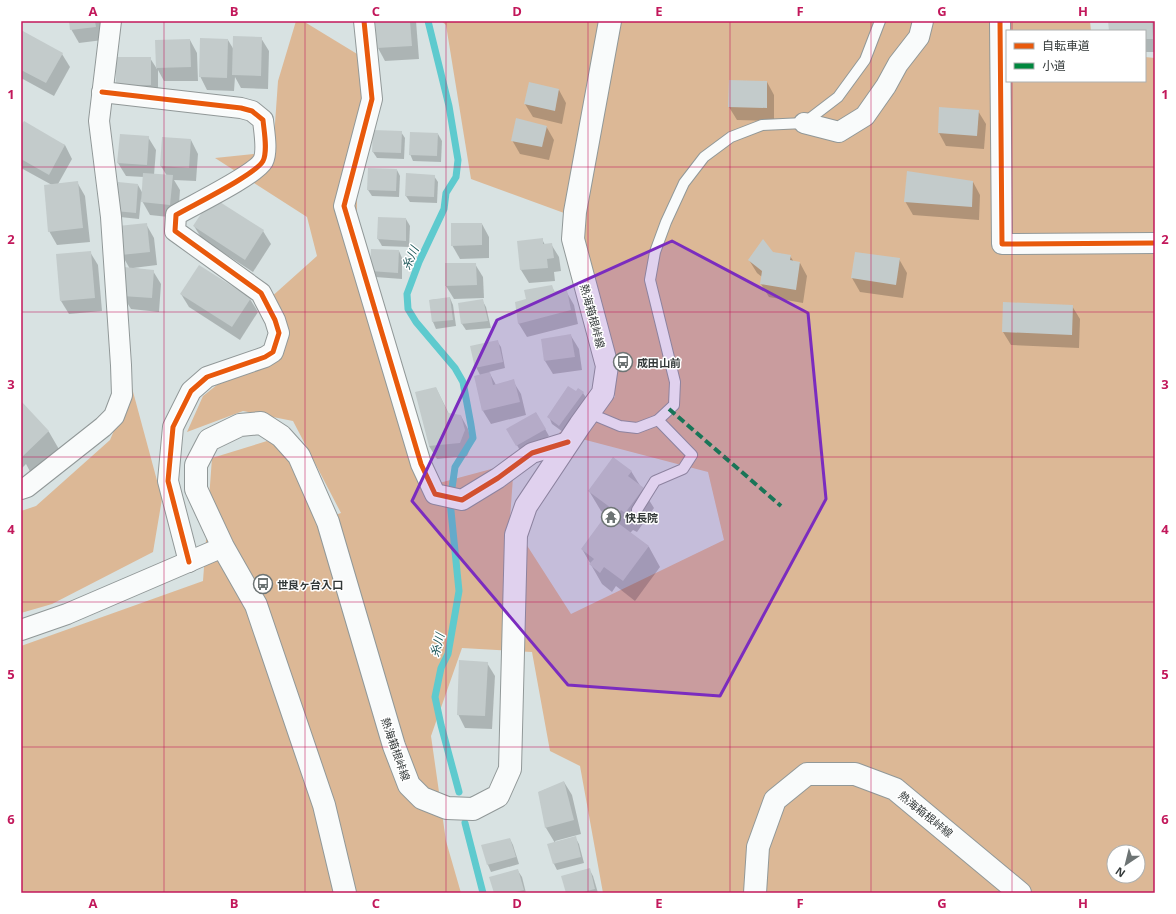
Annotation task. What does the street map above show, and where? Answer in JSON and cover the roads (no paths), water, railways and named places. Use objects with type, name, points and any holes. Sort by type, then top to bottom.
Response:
[{"type":"main road","name":"熱海箱根峠線","points":[[345,893],[324,805],[256,605],[223,547],[196,489],[196,465],[209,440],[240,425],[261,423],[281,436],[299,456],[328,522],[394,746],[408,785],[422,798],[447,808],[473,809],[498,796],[510,769],[516,535],[526,506],[568,442],[603,393],[607,366],[573,239],[575,212],[610,21]]},
{"type":"main road","name":"熱海箱根峠線","points":[[755,893],[758,847],[775,800],[807,774],[855,774],[895,789],[1020,893]]},
{"type":"street","points":[[21,489],[27,487],[103,427],[114,416],[122,395],[122,365],[111,217],[99,121],[111,21]]},
{"type":"street","points":[[364,21],[372,99],[344,206],[421,464],[435,494],[462,500],[498,478],[532,453],[568,442]]},
{"type":"street","points":[[804,123],[839,132],[865,116],[886,86],[898,64],[919,36],[923,21]]},
{"type":"street","points":[[1000,21],[1002,244],[1155,243]]},
{"type":"street","points":[[102,92],[241,108],[252,111],[263,120],[265,140],[264,160],[257,168],[239,180],[176,215],[175,231],[261,293],[275,320],[279,333],[273,352],[207,377],[191,391],[173,427],[168,481],[189,562]]},
{"type":"street","points":[[21,630],[67,614],[223,547]]},
{"type":"lane","points":[[589,413],[620,426],[637,428],[658,420],[674,404],[675,382],[650,280],[655,252],[666,222],[684,183],[704,156],[731,137],[762,125],[804,123],[838,96],[865,60],[880,21]]},
{"type":"lane","points":[[638,510],[655,481],[683,469],[692,455],[658,420]]},
{"type":"waterway","name":"糸川","points":[[428,21],[449,106],[458,160],[456,177],[446,193],[444,209],[419,262],[407,294],[408,309],[416,322],[455,368],[463,382],[473,438],[455,467],[452,488]]},
{"type":"waterway","name":"糸川","points":[[450,501],[459,591],[448,654],[441,668],[435,697],[459,792]]},
{"type":"waterway","name":"糸川","points":[[465,823],[483,893]]},
{"type":"place","name":"成田山前","points":[[623,362]]},
{"type":"place","name":"快長院","points":[[611,517]]},
{"type":"place","name":"世良ヶ台入口","points":[[263,584]]}]
